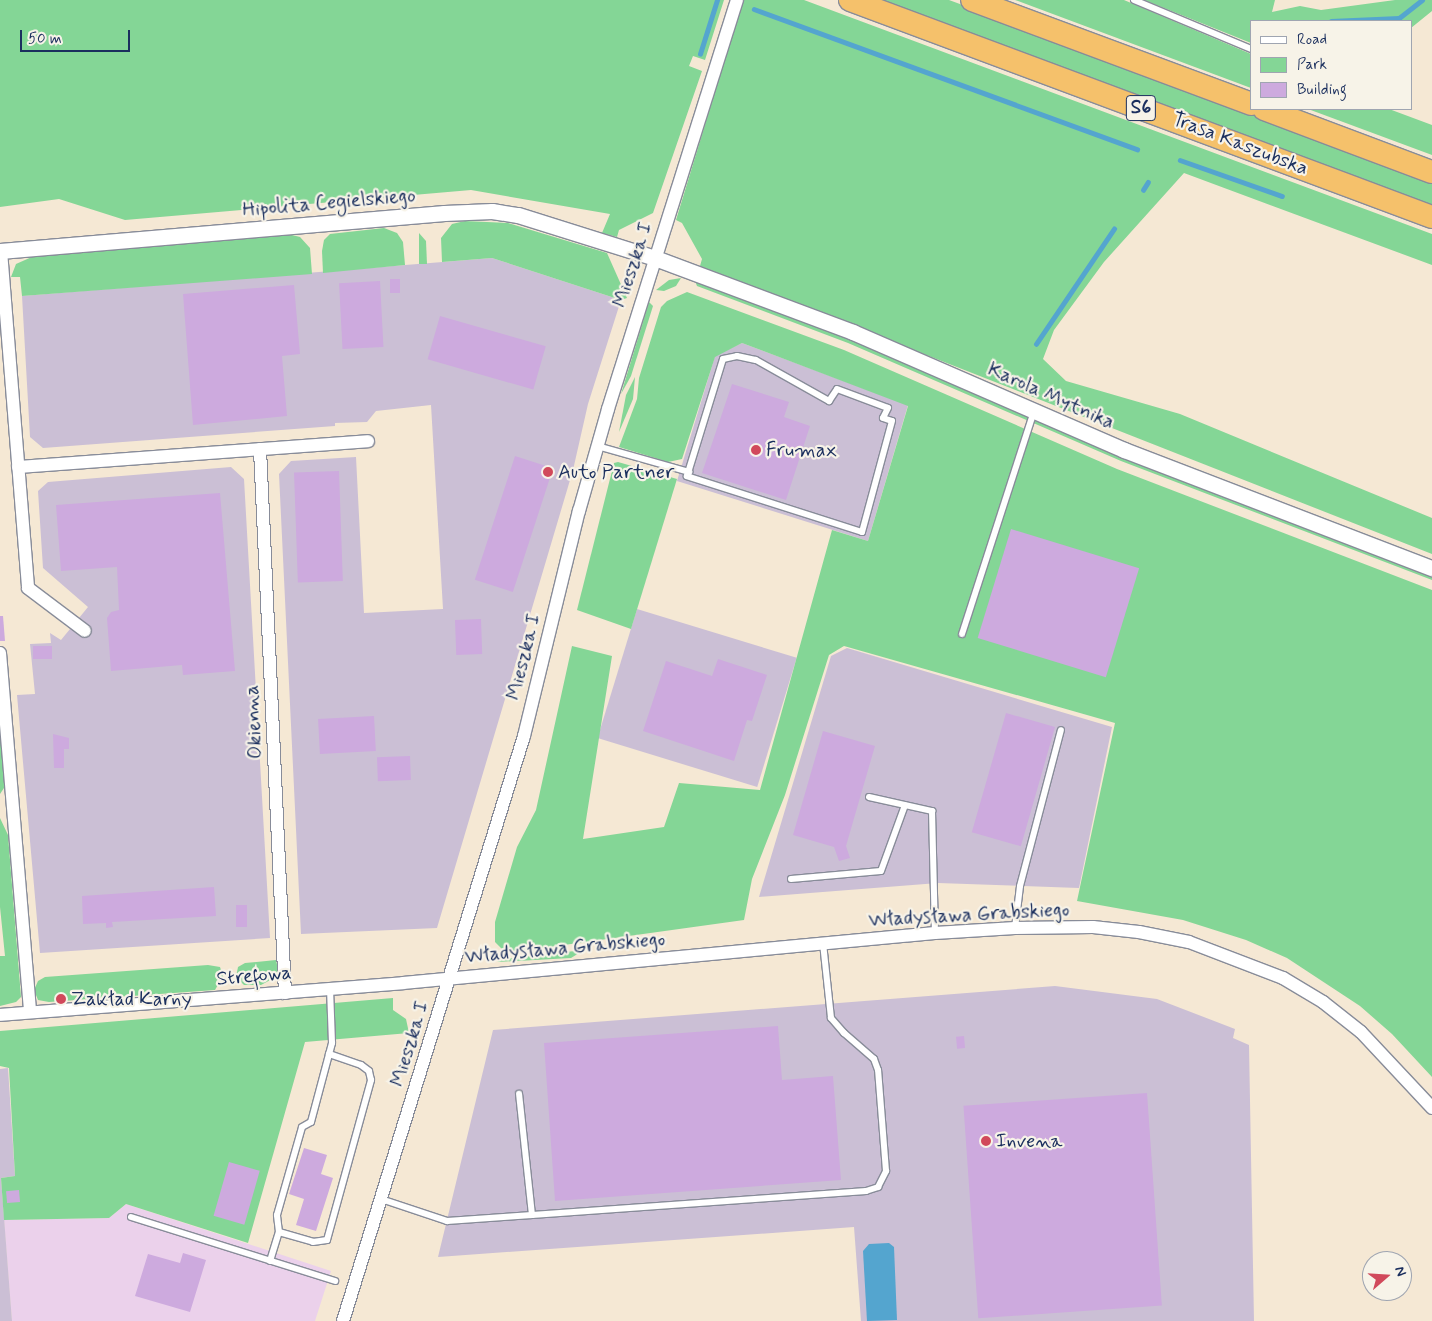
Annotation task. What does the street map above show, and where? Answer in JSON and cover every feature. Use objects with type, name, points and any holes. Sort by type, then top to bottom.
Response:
[{"type":"highway","name":"Trasa Kaszubska","points":[[850,0],[1432,217]]},
{"type":"highway","name":"Trasa Kaszubska","points":[[972,0],[1250,104]]},
{"type":"highway","name":"Trasa Kaszubska","points":[[1267,110],[1432,172]]},
{"type":"street","name":"Mieszka I","points":[[343,1321],[524,736],[597,446],[737,0]]},
{"type":"street","name":"Hipolita Cegielskiego","points":[[0,251],[444,213],[492,211],[518,215],[655,258]]},
{"type":"street","points":[[0,251],[28,588],[86,631]]},
{"type":"street","name":"Karola Mytnika","points":[[655,258],[852,332],[1124,450],[1432,568]]},
{"type":"street","points":[[18,467],[368,441]]},
{"type":"street","name":"Okienna","points":[[260,449],[285,993]]},
{"type":"street","points":[[0,653],[30,1012]]},
{"type":"street","name":"Władysława Grabskiego","points":[[451,977],[935,933],[1015,928],[1093,927],[1139,932],[1189,942],[1247,962],[1315,997],[1361,1032],[1432,1108]]},
{"type":"street","name":"Strefowa","points":[[0,1015],[285,993],[451,977]]},
{"type":"lane","points":[[1134,0],[1250,49]]},
{"type":"lane","points":[[737,356],[756,360],[829,401],[837,389],[888,408],[882,418],[892,421],[862,532],[687,476],[688,472],[723,359],[737,356]]},
{"type":"lane","points":[[962,634],[1034,410]]},
{"type":"lane","points":[[597,446],[688,472]]},
{"type":"lane","points":[[1015,928],[1020,886],[1061,730]]},
{"type":"lane","points":[[869,797],[932,811],[935,933]]},
{"type":"lane","points":[[790,879],[881,871],[905,805]]},
{"type":"lane","points":[[381,1199],[447,1221],[866,1191],[878,1187],[886,1171],[878,1070],[874,1059],[844,1033],[831,1018],[823,944]]},
{"type":"lane","points":[[270,1260],[279,1232],[277,1215],[302,1127],[311,1122],[332,1043],[330,988]]},
{"type":"lane","points":[[279,1232],[312,1242],[327,1240],[371,1080],[369,1071],[361,1065],[329,1054]]},
{"type":"lane","points":[[519,1094],[532,1215]]},
{"type":"lane","points":[[131,1217],[335,1281]]},
{"type":"shaded area","points":[[492,258],[621,300],[588,404],[573,470],[437,928],[301,934],[279,474],[291,461],[356,457],[364,613],[443,609],[431,405],[376,411],[367,422],[335,423],[335,426],[43,448],[30,437],[22,296]]},
{"type":"shaded area","points":[[742,343],[908,405],[868,541],[677,481],[715,356]]},
{"type":"shaded area","points":[[231,467],[244,479],[270,938],[40,953],[17,695],[35,694],[30,644],[51,643],[50,633],[61,640],[88,607],[43,568],[38,491],[48,482]]},
{"type":"shaded area","points":[[637,609],[797,658],[757,787],[598,738]]},
{"type":"shaded area","points":[[847,648],[1112,727],[1079,888],[938,883],[759,897],[831,656]]},
{"type":"shaded area","points":[[1055,986],[1157,999],[1235,1029],[1233,1038],[1249,1045],[1254,1321],[861,1321],[854,1227],[438,1257],[493,1030]]},
{"type":"shaded area","points":[[8,1068],[15,1176],[1,1178],[12,1321],[0,1321],[0,1069]]},
{"type":"shaded area","points":[[126,1204],[331,1271],[315,1321],[12,1321],[4,1220],[109,1218]]},
{"type":"green space","points":[[0,0],[724,0],[705,60],[693,56],[689,66],[702,71],[653,213],[619,230],[617,237],[602,233],[610,214],[471,190],[125,220],[59,199],[0,207]]},
{"type":"green space","points":[[743,0],[804,0],[1432,234],[1432,265],[1184,173],[1104,262],[1054,330],[1043,359],[1066,381],[1180,414],[1432,518],[1432,554],[700,266],[702,259],[682,223],[676,220]]},
{"type":"green space","points":[[873,0],[949,0],[1170,82],[1432,181],[1432,208]]},
{"type":"green space","points":[[1015,0],[1124,0],[1250,54],[1250,88]]},
{"type":"green space","points":[[1144,0],[1275,0],[1272,12],[1300,6],[1321,10],[1395,0],[1432,0],[1432,11],[1412,27],[1412,20],[1250,20],[1250,43]]},
{"type":"green space","points":[[1311,110],[1392,110],[1432,125],[1432,155]]},
{"type":"green space","points":[[465,221],[508,223],[607,253],[627,298],[621,300],[492,258],[442,262],[441,238],[452,224]]},
{"type":"green space","points":[[384,228],[397,233],[403,242],[405,265],[323,273],[322,251],[324,240],[330,234]]},
{"type":"green space","points":[[419,233],[426,241],[427,264],[419,264]]},
{"type":"green space","points":[[292,235],[300,237],[310,248],[312,274],[22,296],[20,277],[11,277],[16,264],[34,256]]},
{"type":"green space","points":[[681,278],[676,286],[664,291],[656,290],[669,280]]},
{"type":"green space","points":[[695,281],[849,338],[1123,457],[1432,576],[1432,580],[1121,461],[848,343],[697,286]]},
{"type":"green space","points":[[687,292],[844,350],[1117,469],[1432,590],[1432,1077],[1392,1034],[1360,1006],[1287,958],[1246,940],[1183,920],[1077,901],[1115,723],[844,646],[829,655],[785,795],[752,879],[744,920],[506,953],[495,942],[495,922],[517,847],[536,810],[572,646],[612,656],[583,839],[664,827],[679,783],[760,790],[832,530],[868,541],[908,406],[742,343],[715,357],[682,459],[668,462],[619,447],[637,399],[639,378],[661,307],[667,301]]},
{"type":"green space","points":[[649,302],[653,306],[631,376],[621,394]]},
{"type":"green space","points":[[635,377],[633,399],[619,432],[626,395]]},
{"type":"green space","points":[[618,462],[677,479],[631,629],[577,610],[614,463]]},
{"type":"green space","points":[[0,718],[6,785],[0,794]]},
{"type":"green space","points":[[0,818],[8,835],[21,997],[16,1002],[0,1006],[0,956],[5,956],[0,907]]},
{"type":"green space","points":[[584,950],[571,958],[497,962],[504,959]]},
{"type":"green space","points":[[276,960],[278,969],[274,978],[261,985],[244,985],[236,977],[238,967],[245,963]]},
{"type":"green space","points":[[208,965],[220,967],[223,976],[215,990],[49,1002],[38,1000],[34,990],[38,981],[45,977]]},
{"type":"green space","points":[[393,998],[393,1010],[406,1019],[409,1033],[305,1042],[248,1243],[126,1204],[109,1218],[4,1220],[1,1178],[15,1176],[9,1068],[0,1066],[0,1031]]},
{"type":"water","points":[[889,1243],[894,1247],[897,1320],[867,1321],[863,1251],[869,1244]]},
{"type":"building","points":[[390,279],[400,279],[400,293],[390,293]]},
{"type":"building","points":[[380,281],[383,347],[343,349],[339,283]]},
{"type":"building","points":[[294,285],[300,354],[282,356],[287,416],[193,425],[183,294]]},
{"type":"building","points":[[440,316],[546,346],[533,390],[428,359]]},
{"type":"building","name":"Frumax","points":[[732,384],[789,402],[784,417],[810,426],[786,500],[702,473]]},
{"type":"building","points":[[515,456],[553,468],[513,592],[475,580]]},
{"type":"building","points":[[339,471],[343,581],[298,583],[294,473]]},
{"type":"building","points":[[220,493],[235,671],[183,675],[182,665],[111,671],[107,618],[111,612],[119,610],[117,567],[61,571],[56,505]]},
{"type":"building","points":[[1011,529],[1139,568],[1106,677],[978,638]]},
{"type":"building","points":[[0,616],[3,616],[5,641],[0,641]]},
{"type":"building","points":[[481,619],[482,654],[456,655],[455,620]]},
{"type":"building","points":[[33,646],[52,646],[52,659],[33,659]]},
{"type":"building","points":[[718,659],[767,675],[752,721],[747,720],[734,761],[643,731],[666,661],[712,676]]},
{"type":"building","points":[[1006,713],[1055,727],[1021,846],[972,832]]},
{"type":"building","points":[[374,716],[376,751],[320,754],[318,719]]},
{"type":"building","points":[[823,731],[875,746],[846,846],[850,858],[839,861],[834,847],[793,835]]},
{"type":"building","points":[[53,734],[69,738],[69,749],[64,749],[64,768],[54,768]]},
{"type":"building","points":[[410,756],[411,780],[378,781],[377,757]]},
{"type":"building","points":[[214,887],[216,916],[112,922],[113,927],[106,928],[106,923],[83,924],[82,896]]},
{"type":"building","points":[[236,905],[247,905],[247,927],[236,927]]},
{"type":"building","points":[[778,1026],[782,1080],[833,1076],[841,1180],[555,1201],[544,1043]]},
{"type":"building","points":[[964,1036],[965,1048],[957,1049],[956,1037]]},
{"type":"building","points":[[1147,1093],[1162,1305],[978,1318],[963,1106]]},
{"type":"building","points":[[304,1148],[327,1155],[321,1174],[333,1178],[316,1231],[296,1225],[304,1199],[289,1194]]},
{"type":"building","points":[[229,1162],[260,1171],[244,1225],[214,1216]]},
{"type":"building","points":[[19,1190],[20,1202],[7,1203],[6,1191]]},
{"type":"building","points":[[183,1253],[206,1260],[190,1312],[135,1296],[148,1254],[180,1263]]},
{"type":"waterway","points":[[700,54],[717,0]]},
{"type":"waterway","points":[[1354,20],[1399,18],[1422,0]]},
{"type":"waterway","points":[[754,9],[1137,149]]},
{"type":"waterway","points":[[1180,160],[1282,196]]},
{"type":"waterway","points":[[1143,190],[1148,182]]},
{"type":"waterway","points":[[1036,344],[1114,229]]},
{"type":"place","name":"Frumax","points":[[756,450]]},
{"type":"place","name":"Auto Partner","points":[[548,472]]},
{"type":"place","name":"Zakład Karny","points":[[61,999]]},
{"type":"place","name":"Invena","points":[[986,1141]]}]
